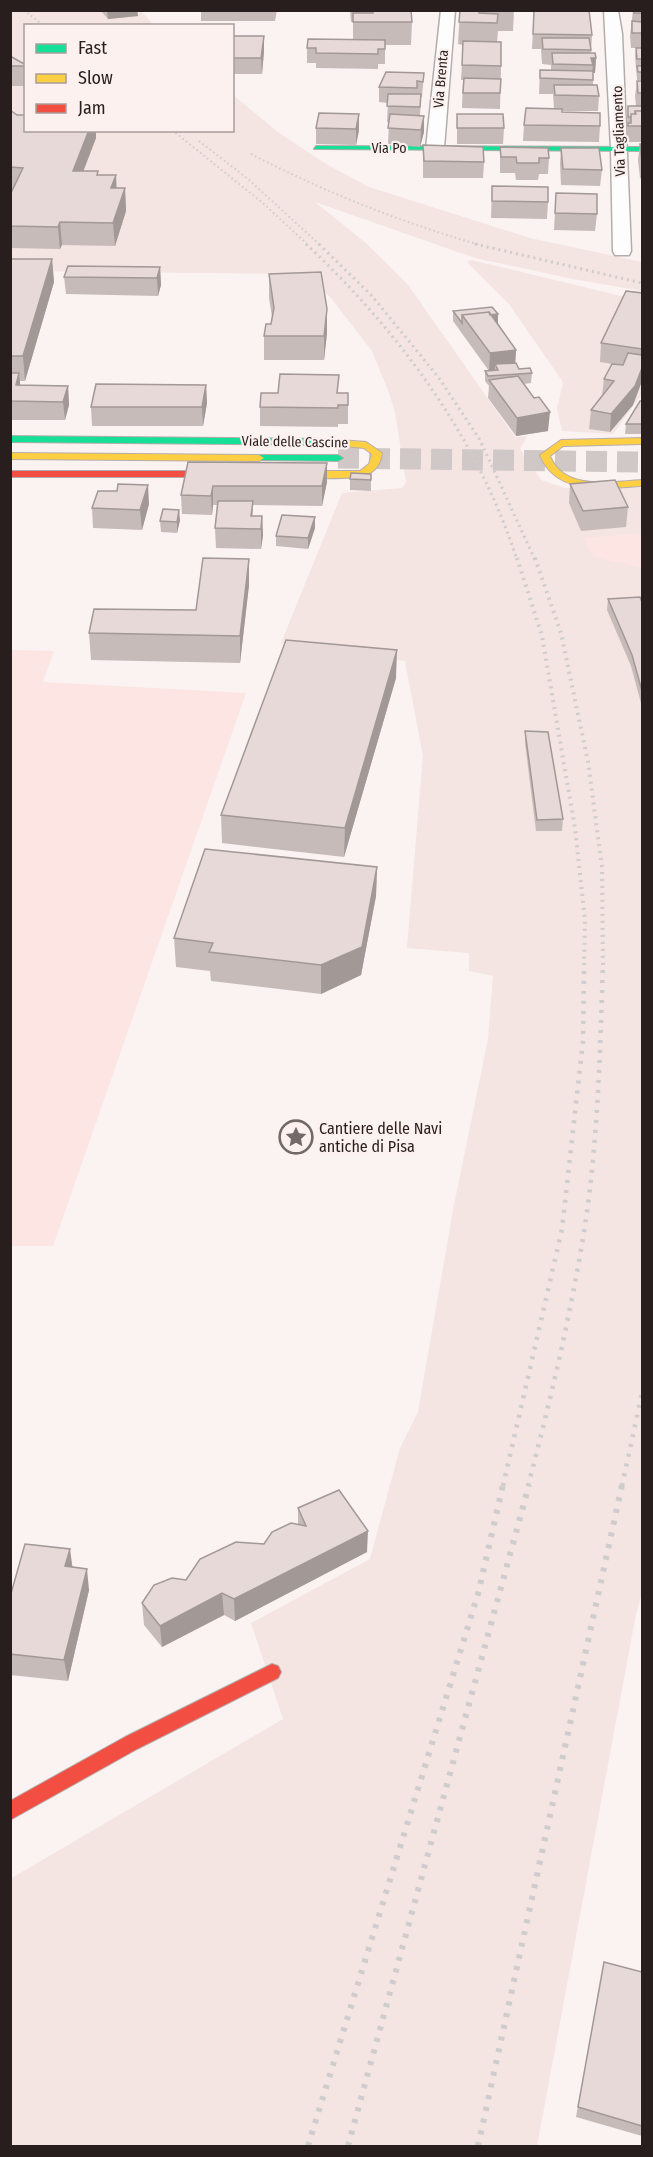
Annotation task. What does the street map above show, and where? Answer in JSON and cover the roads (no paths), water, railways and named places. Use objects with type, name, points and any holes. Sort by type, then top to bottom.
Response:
[{"type":"street","name":"Via Brenta","points":[[435,148],[448,10]]},
{"type":"street","name":"Via Tagliamento","points":[[611,10],[620,149],[622,251]]},
{"type":"street","name":"Via Po","points":[[316,148],[642,149]]},
{"type":"street","name":"Viale delle Cascine","points":[[10,439],[349,442],[366,445],[377,453],[371,470],[361,474],[272,474]]},
{"type":"street","points":[[642,441],[561,443],[545,455],[544,464],[547,470],[562,479],[642,483]]},
{"type":"street","name":"Viale delle Cascine","points":[[10,456],[338,458]]},
{"type":"street","name":"Viale delle Cascine","points":[[10,474],[249,474]]},
{"type":"street","points":[[10,1811],[130,1743],[272,1672]]},
{"type":"tunnel","points":[[338,458],[642,462]]},
{"type":"railway","points":[[24,10],[42,24]]},
{"type":"railway","points":[[174,132],[264,204],[308,245]]},
{"type":"railway","points":[[199,141],[248,179],[320,245]]},
{"type":"railway","points":[[251,154],[363,205],[480,245]]},
{"type":"railway","points":[[306,244],[372,312],[431,388],[481,471],[501,515],[517,560]]},
{"type":"railway","points":[[319,244],[372,296],[439,378],[480,440],[535,560]]},
{"type":"railway","points":[[475,244],[642,283]]},
{"type":"railway","points":[[517,558],[542,636],[575,828],[585,920],[584,965]]},
{"type":"railway","points":[[535,558],[561,633],[588,762],[602,867],[603,963]]},
{"type":"railway","points":[[503,1486],[562,1229],[583,1041],[584,963]]},
{"type":"railway","points":[[528,1486],[559,1360],[589,1199],[595,1132],[603,963]]},
{"type":"railway","points":[[622,1486],[642,1393]]},
{"type":"railway","points":[[308,2146],[478,1594],[503,1485]]},
{"type":"railway","points":[[348,2146],[529,1485]]},
{"type":"railway","points":[[478,2146],[622,1485]]},
{"type":"place","name":"Cantiere delle Navi antiche di Pisa","points":[[296,1137]]}]
